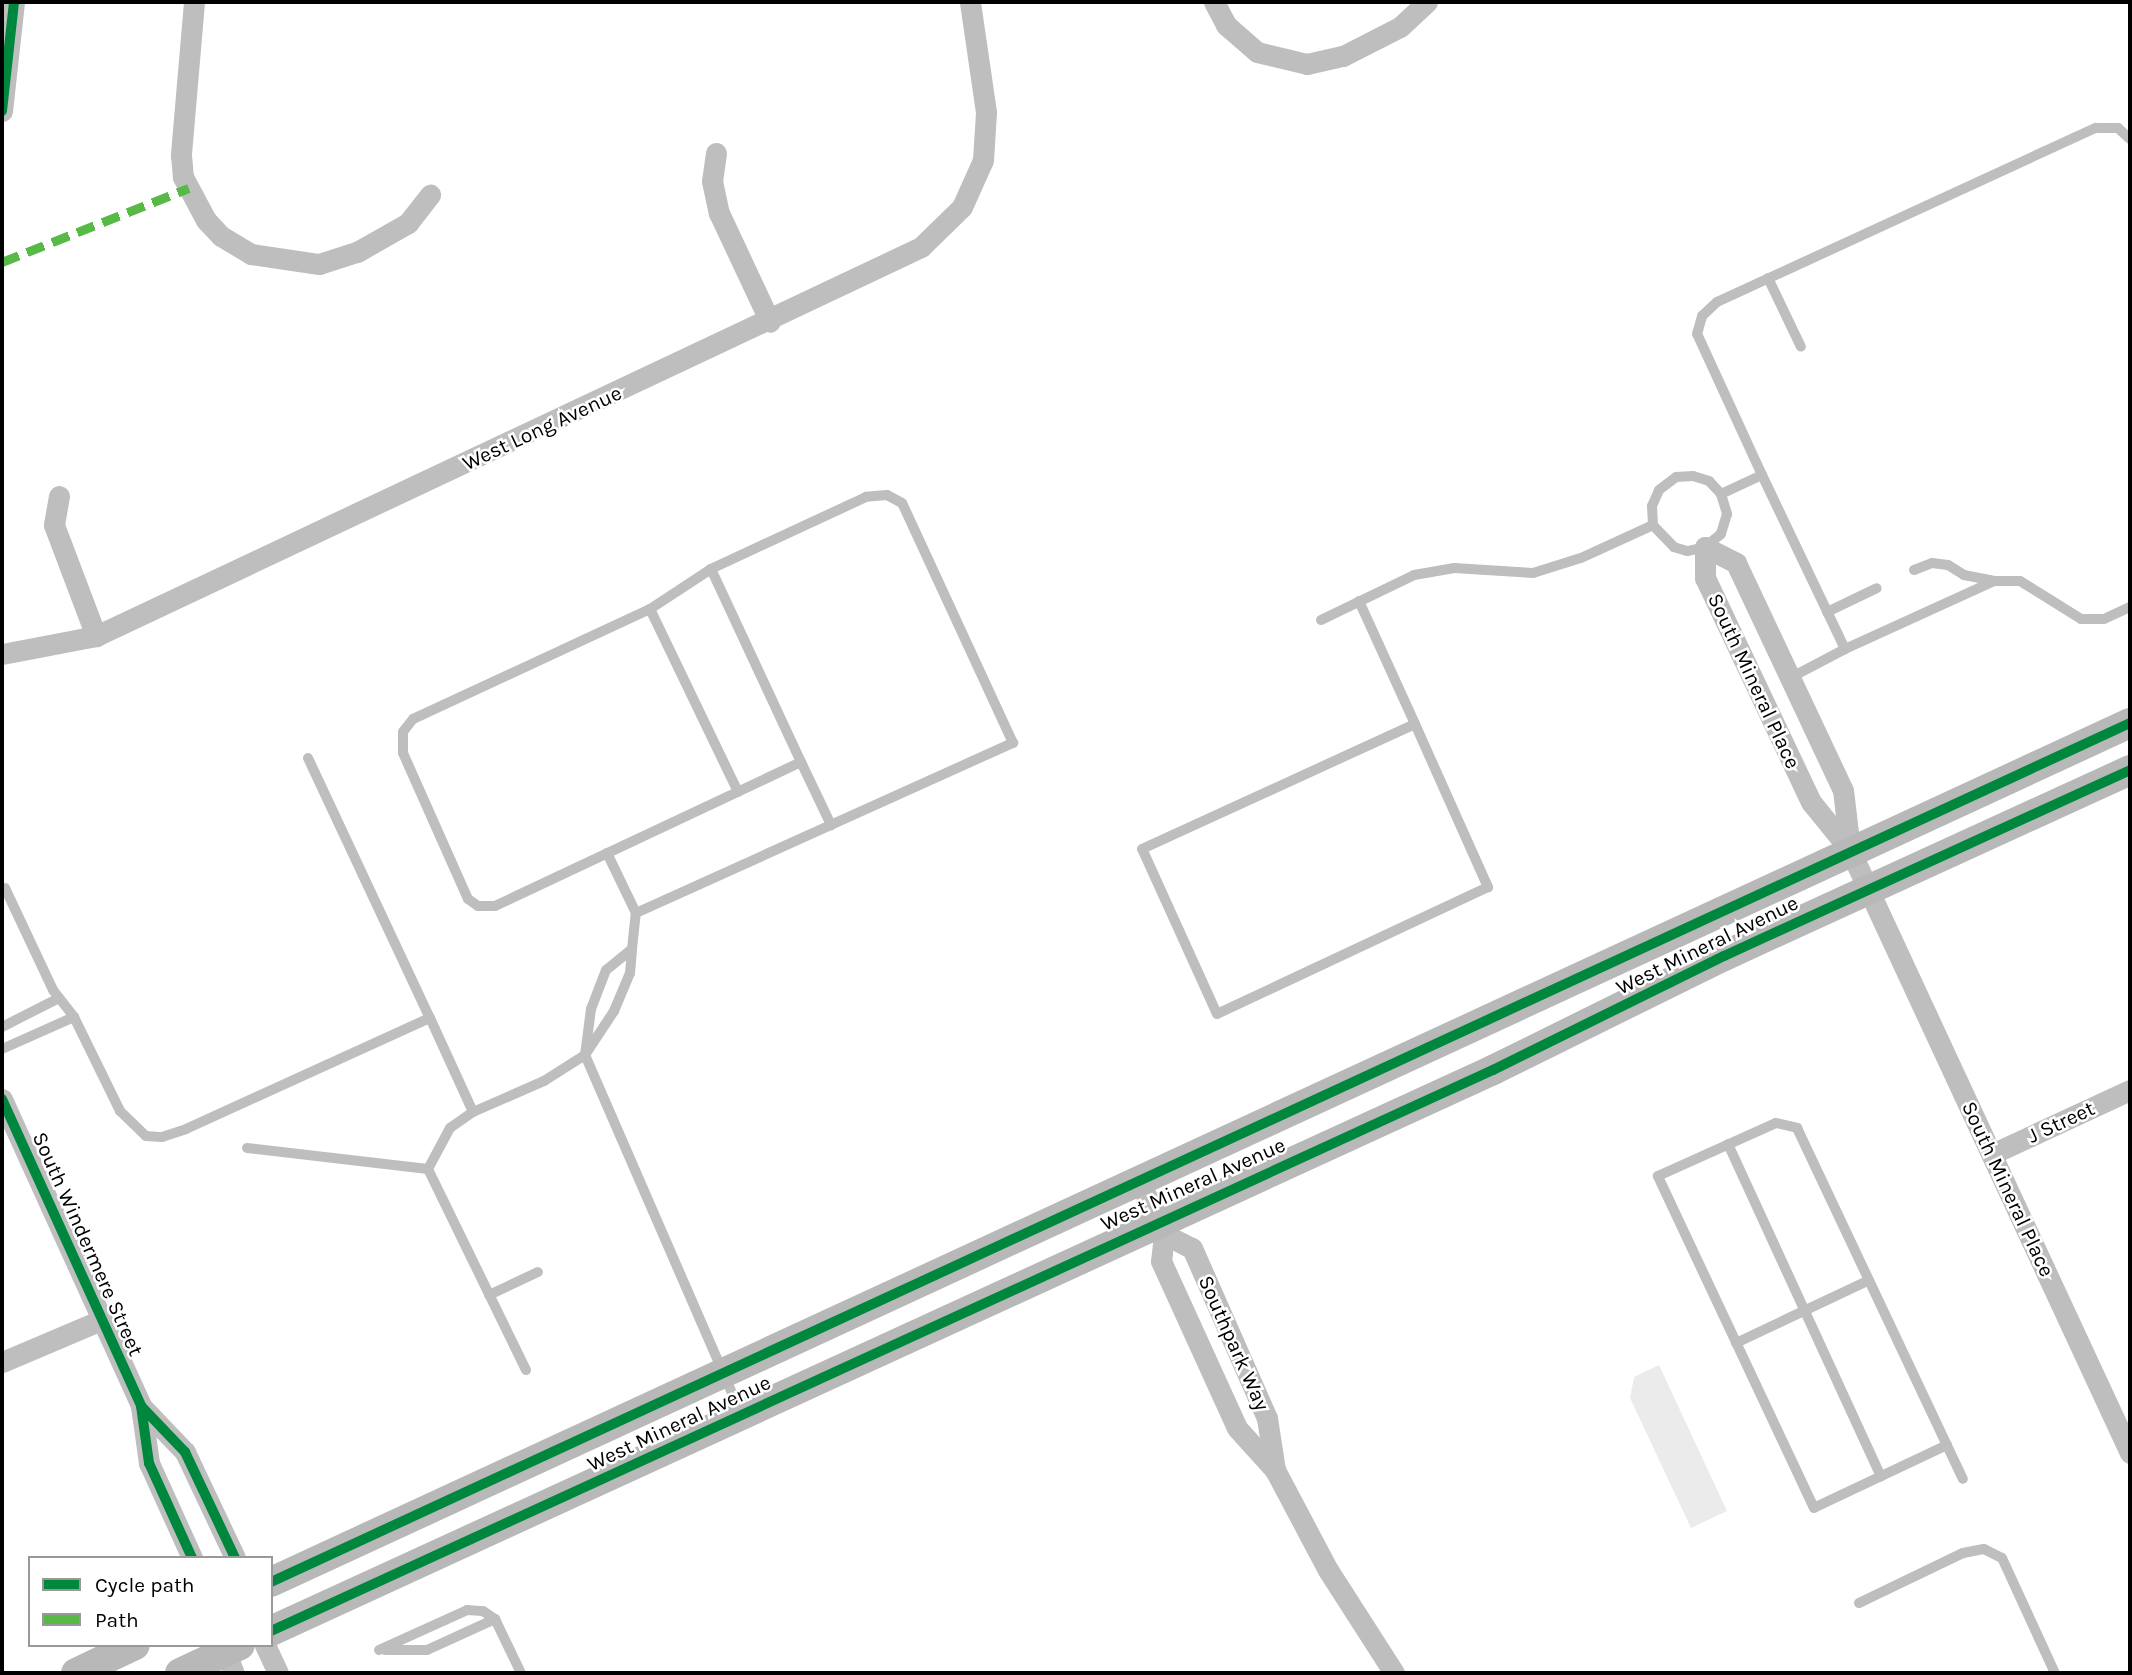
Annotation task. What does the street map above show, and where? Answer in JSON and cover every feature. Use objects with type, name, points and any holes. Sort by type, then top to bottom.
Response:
[{"type":"main road","name":"West Mineral Avenue","points":[[273,1581],[1850,850],[2130,723]]},
{"type":"main road","name":"West Mineral Avenue","points":[[273,1631],[1161,1227],[1869,889],[2130,770]]},
{"type":"main road","points":[[76,1673],[131,1647]]},
{"type":"main road","points":[[180,1673],[230,1654]]},
{"type":"street","points":[[2,111],[14,2]]},
{"type":"street","points":[[194,2],[181,145],[183,177],[206,220],[221,236],[251,254],[319,264],[357,252],[408,223],[430,195]]},
{"type":"street","name":"West Long Avenue","points":[[2,654],[96,636],[770,322],[921,247],[945,228],[969,195],[987,135],[970,2]]},
{"type":"street","points":[[1214,2],[1226,25],[1257,52],[1292,63],[1337,57],[1400,27],[1427,2]]},
{"type":"street","points":[[716,153],[712,181],[719,213],[770,322]]},
{"type":"street","points":[[58,496],[54,525],[96,636]]},
{"type":"street","name":"South Mineral Place","points":[[1850,850],[1843,790],[1736,563],[1705,547],[1705,578],[1805,790],[1850,850],[1869,889],[2130,1453]]},
{"type":"street","name":"J Street","points":[[1992,1154],[2130,1090]]},
{"type":"street","name":"South Windermere Street","points":[[2,1099],[141,1406],[149,1463],[191,1556]]},
{"type":"street","name":"Southpark Way","points":[[1139,1181],[1161,1227],[1161,1261],[1237,1428],[1275,1470],[1328,1570],[1394,1673]]},
{"type":"street","name":"Southpark Way","points":[[1161,1227],[1192,1248],[1267,1418],[1275,1470]]},
{"type":"street","points":[[2,1362],[100,1320]]},
{"type":"street","name":"South Windermere Street","points":[[141,1406],[185,1451],[233,1556]]},
{"type":"street","points":[[266,1647],[278,1673]]},
{"type":"lane","points":[[1845,649],[1697,334],[1702,316],[1717,302],[2096,128],[2119,128],[2130,139]]},
{"type":"lane","points":[[1768,278],[1801,347]]},
{"type":"lane","points":[[1693,475],[1709,481],[1721,494],[1727,514],[1721,534],[1705,547],[1687,551],[1674,547],[1653,525],[1652,506],[1659,489],[1676,477],[1693,475]]},
{"type":"lane","points":[[1721,494],[1762,475]]},
{"type":"lane","points":[[636,913],[1013,743],[902,503],[887,495],[866,497],[711,569],[650,608],[413,719],[403,732],[402,753],[468,899],[478,906],[495,906],[801,762]]},
{"type":"lane","points":[[1321,620],[1415,575],[1454,568],[1533,573],[1581,558],[1653,525]]},
{"type":"lane","points":[[1914,570],[1932,563],[1948,565],[1964,575],[1994,581],[2020,581],[2081,619],[2104,619],[2130,607]]},
{"type":"lane","points":[[711,569],[831,825]]},
{"type":"lane","points":[[1790,678],[1845,649],[1994,581]]},
{"type":"lane","points":[[1827,612],[1877,588]]},
{"type":"lane","points":[[1359,601],[1415,724],[1488,887],[1217,1014],[1142,849],[1415,724]]},
{"type":"lane","points":[[650,608],[738,792]]},
{"type":"lane","points":[[308,758],[473,1112]]},
{"type":"lane","points":[[428,1169],[450,1128],[473,1112],[544,1082],[585,1055],[614,1012],[630,973],[636,913],[607,853]]},
{"type":"lane","points":[[5,888],[59,998],[74,1017],[126,1119],[146,1136],[162,1137],[430,1018]]},
{"type":"lane","points":[[632,949],[606,970],[591,1009],[585,1055],[721,1374],[742,1416]]},
{"type":"lane","points":[[2,1027],[59,998]]},
{"type":"lane","points":[[2,1049],[74,1017]]},
{"type":"lane","points":[[1947,1445],[1814,1508],[1657,1176],[1776,1123],[1797,1128],[1869,1280],[1947,1445],[1963,1479]]},
{"type":"lane","points":[[1728,1144],[1881,1476]]},
{"type":"lane","points":[[247,1148],[428,1169]]},
{"type":"lane","points":[[428,1169],[526,1370]]},
{"type":"lane","points":[[489,1295],[538,1272]]},
{"type":"lane","points":[[1736,1342],[1869,1280]]},
{"type":"lane","points":[[1859,1603],[1963,1553],[1984,1549],[2002,1558],[2055,1673]]},
{"type":"lane","points":[[495,1619],[428,1650],[379,1650],[467,1610],[483,1611],[495,1619],[521,1673]]},
{"type":"shaded area","points":[[1659,1365],[1727,1511],[1691,1528],[1630,1398],[1634,1377]]},
{"type":"marked path","points":[[2,262],[189,188]]},
{"type":"cycle path","points":[[2,111],[14,2]]},
{"type":"cycle path","points":[[273,1581],[2130,723]]},
{"type":"cycle path","points":[[273,1630],[1493,1070],[1724,956],[2130,770]]},
{"type":"cycle path","points":[[2,1099],[141,1406],[149,1463],[191,1556]]},
{"type":"cycle path","points":[[141,1406],[185,1452],[234,1556]]}]
